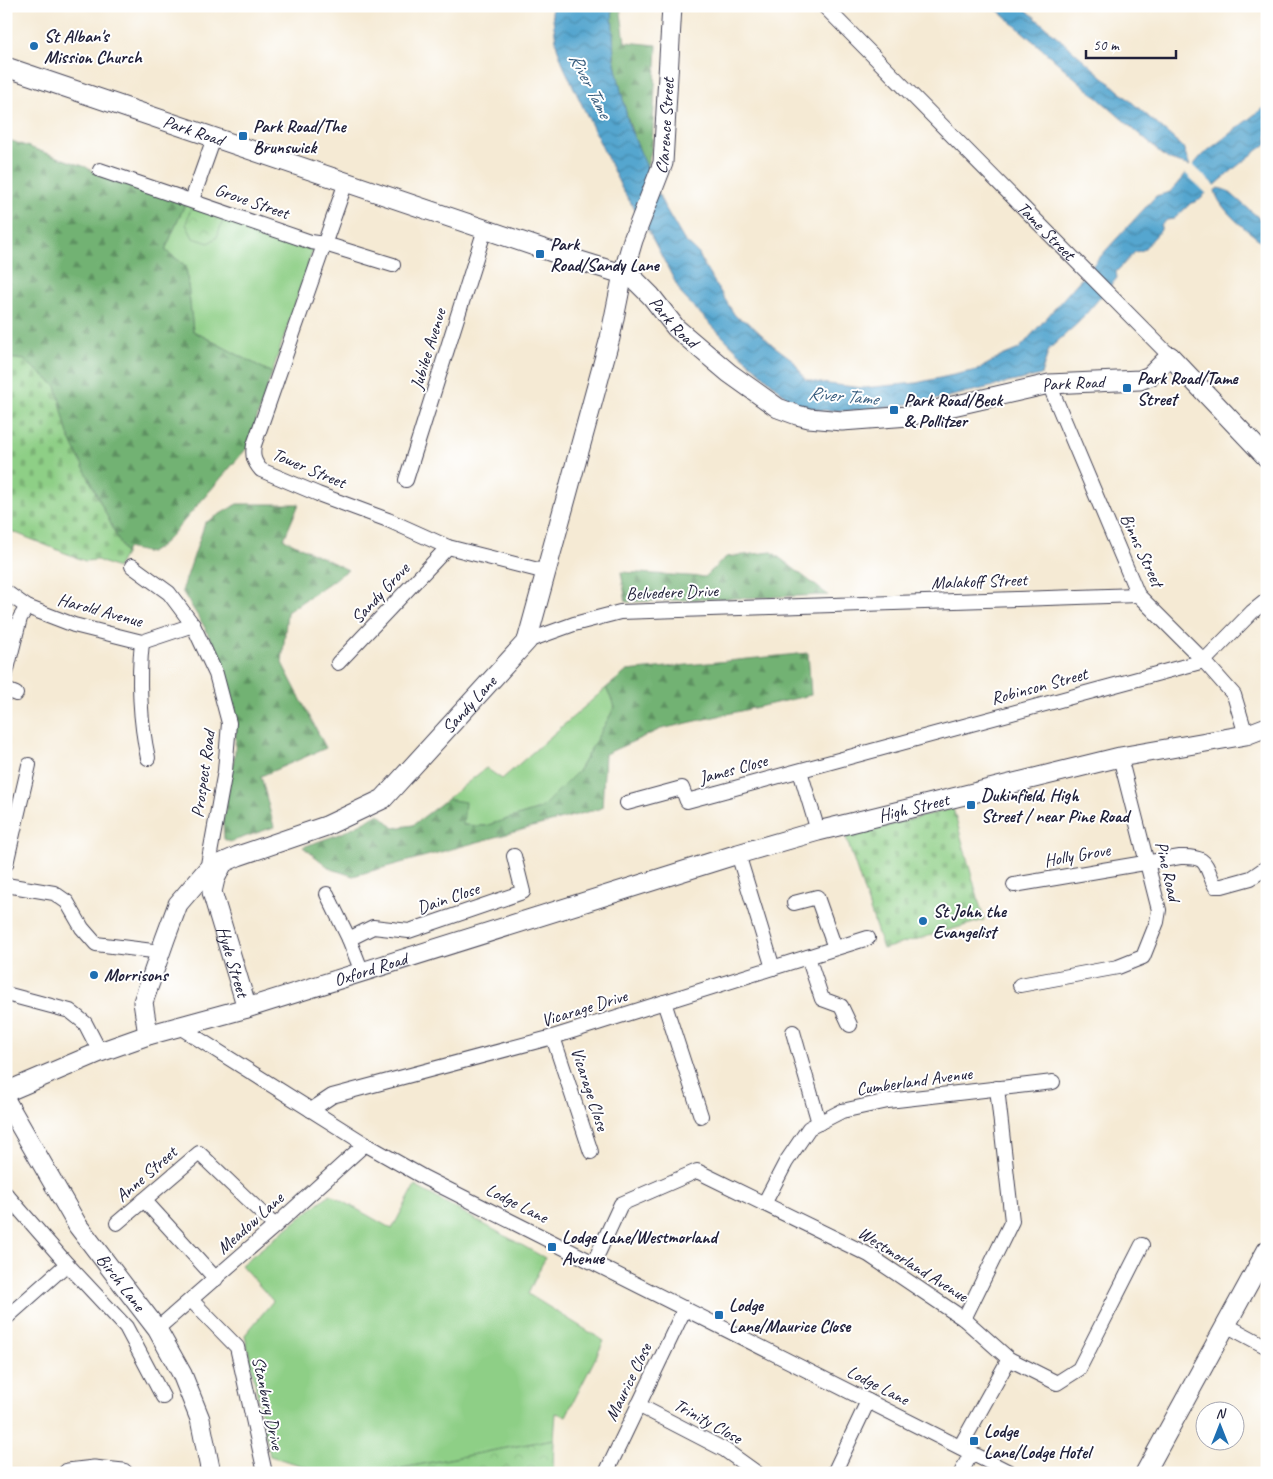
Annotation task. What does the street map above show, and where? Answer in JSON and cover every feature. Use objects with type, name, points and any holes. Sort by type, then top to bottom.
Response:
[{"type":"main road","name":"Clarence Street","points":[[633,240],[663,162],[672,6]]},
{"type":"main road","name":"Park Road","points":[[6,67],[561,255],[632,277],[676,328],[695,345],[769,402],[797,415],[823,420],[842,421],[909,416],[1049,384],[1140,380],[1150,376],[1170,356]]},
{"type":"main road","name":"Sandy Lane","points":[[148,1035],[144,1002],[178,904],[215,866],[326,826],[383,799],[527,641],[610,338],[633,240]]},
{"type":"main road","name":"Tame Street","points":[[1170,356],[1267,458]]},
{"type":"main road","name":"High Street","points":[[738,854],[818,831],[1120,757],[1246,735],[1267,727]]},
{"type":"main road","name":"Oxford Road","points":[[6,1092],[100,1052],[148,1035],[247,1008],[738,854]]},
{"type":"main road","name":"Hyde Street","points":[[215,866],[212,892],[247,1008]]},
{"type":"main road","name":"Hyde Street","points":[[178,904],[194,901],[205,903],[218,915]]},
{"type":"main road","name":"Birch Lane","points":[[6,1101],[78,1226],[157,1329],[182,1374],[200,1419],[211,1473]]},
{"type":"main road","points":[[1145,1473],[1267,1250]]},
{"type":"main road","points":[[72,1472],[94,1470],[123,1473]]},
{"type":"street","name":"Tame Street","points":[[824,6],[1170,356]]},
{"type":"street","points":[[192,200],[214,138]]},
{"type":"street","name":"Grove Street","points":[[100,170],[311,242],[325,244],[393,265]]},
{"type":"street","name":"Tower Street","points":[[346,182],[254,446],[253,456],[255,462],[261,470],[388,520],[448,547],[546,572]]},
{"type":"street","name":"Jubilee Avenue","points":[[406,480],[485,229]]},
{"type":"street","name":"Binns Street","points":[[1049,384],[1138,594],[1204,661],[1234,695],[1246,735]]},
{"type":"street","name":"Sandy Grove","points":[[338,664],[448,547]]},
{"type":"street","name":"Prospect Road","points":[[132,566],[169,593],[193,625],[216,674],[229,723],[215,866]]},
{"type":"street","name":"Harold Avenue","points":[[6,592],[27,606],[74,625],[142,642],[193,625]]},
{"type":"street","name":"Malakoff Street","points":[[822,605],[1138,594]]},
{"type":"street","points":[[1204,661],[1252,612],[1267,600]]},
{"type":"street","name":"Belvedere Drive","points":[[527,641],[574,624],[620,612],[822,605]]},
{"type":"street","points":[[6,673],[20,618],[27,606]]},
{"type":"street","points":[[142,642],[140,658],[142,730],[148,758]]},
{"type":"street","name":"Robinson Street","points":[[800,770],[1204,661]]},
{"type":"street","name":"Pine Road","points":[[1020,985],[1118,967],[1143,957],[1157,922],[1159,910],[1120,757]]},
{"type":"street","points":[[6,864],[29,765]]},
{"type":"street","points":[[800,770],[818,831]]},
{"type":"street","name":"James Close","points":[[627,802],[682,788],[687,801],[800,770]]},
{"type":"street","points":[[738,854],[773,968]]},
{"type":"street","name":"Dain Close","points":[[349,939],[373,927],[409,931],[523,892],[514,856]]},
{"type":"street","name":"Holly Grove","points":[[1014,885],[1180,857],[1197,857],[1205,862],[1216,886],[1251,878],[1264,869]]},
{"type":"street","points":[[6,885],[54,893],[67,902],[82,928],[96,944],[161,952]]},
{"type":"street","points":[[327,894],[349,939],[362,972]]},
{"type":"street","points":[[794,903],[817,897],[835,948]]},
{"type":"street","name":"Vicarage Drive","points":[[311,1110],[332,1096],[554,1038],[868,938]]},
{"type":"street","points":[[808,957],[822,999],[841,1006],[850,1026]]},
{"type":"street","points":[[6,994],[70,1011],[85,1024],[100,1052]]},
{"type":"street","points":[[664,1002],[701,1116]]},
{"type":"street","name":"Lodge Lane","points":[[178,1026],[365,1144],[425,1178],[1011,1473]]},
{"type":"street","points":[[793,1032],[819,1123]]},
{"type":"street","name":"Vicarage Close","points":[[554,1038],[591,1152]]},
{"type":"street","name":"Cumberland Avenue","points":[[764,1204],[786,1162],[809,1128],[842,1111],[888,1101],[1053,1082]]},
{"type":"street","name":"Cumberland Avenue","points":[[964,1319],[1012,1221],[997,1088]]},
{"type":"street","name":"Meadow Lane","points":[[157,1329],[216,1279],[365,1144]]},
{"type":"street","name":"Anne Street","points":[[117,1223],[199,1153],[275,1226]]},
{"type":"street","name":"Westmorland Avenue","points":[[594,1262],[621,1204],[698,1170],[869,1255],[964,1319],[1009,1358],[1057,1383],[1079,1369],[1142,1245]]},
{"type":"street","name":"Birch Lane","points":[[6,1194],[67,1264],[126,1327],[163,1397]]},
{"type":"street","points":[[144,1200],[216,1279]]},
{"type":"street","points":[[6,1318],[67,1264]]},
{"type":"street","name":"Stanbury Drive","points":[[191,1300],[237,1347],[265,1473]]},
{"type":"street","name":"Maurice Close","points":[[606,1473],[685,1308]]},
{"type":"street","points":[[1226,1325],[1267,1346]]},
{"type":"street","points":[[961,1473],[965,1450],[1009,1358]]},
{"type":"street","points":[[834,1473],[868,1401]]},
{"type":"street","name":"Trinity Close","points":[[638,1405],[726,1450],[757,1473]]},
{"type":"green space","points":[[612,6],[620,6],[625,42],[657,45],[652,147],[647,168],[631,129],[620,89],[614,54]]},
{"type":"green space","points":[[6,139],[86,167],[97,174],[185,204],[165,250],[186,266],[193,331],[272,373],[247,448],[170,537],[150,553],[127,548],[125,554],[68,435],[56,386],[24,360],[6,358]]},
{"type":"green space","points":[[185,204],[313,249],[272,373],[193,331],[186,266],[165,250]]},
{"type":"green space","points":[[191,208],[227,219],[222,223],[217,237],[209,243],[193,238],[186,224]]},
{"type":"green space","points":[[6,358],[24,360],[56,386],[68,435],[125,554],[117,568],[97,560],[85,561],[6,529]]},
{"type":"green space","points":[[237,504],[299,504],[284,539],[348,570],[287,612],[282,663],[326,748],[261,776],[274,827],[230,842],[224,839],[223,823],[235,752],[236,725],[223,665],[204,626],[182,591],[205,523]]},
{"type":"green space","points":[[772,552],[828,595],[626,602],[621,572],[705,577],[726,557]]},
{"type":"green space","points":[[808,653],[811,695],[661,729],[605,754],[602,808],[353,876],[331,869],[303,847],[342,833],[379,814],[394,828],[413,825],[447,799],[465,802],[463,825],[485,826],[540,809],[579,770],[615,707],[606,688],[627,671]]},
{"type":"green space","points":[[606,688],[615,707],[579,770],[540,809],[485,826],[463,825],[447,799],[486,768],[502,779]]},
{"type":"green space","points":[[953,808],[984,920],[883,949],[846,837]]},
{"type":"green space","points":[[415,1186],[545,1258],[528,1294],[604,1341],[566,1416],[556,1413],[554,1439],[376,1473],[327,1473],[270,1456],[245,1335],[273,1301],[241,1265],[330,1194],[392,1229]]},
{"type":"green space","points":[[554,1439],[553,1473],[376,1473]]},
{"type":"water","name":"River Tame","points":[[551,6],[612,6],[614,59],[629,126],[663,204],[684,240],[699,254],[734,314],[749,323],[774,346],[793,360],[805,379],[820,383],[863,388],[916,383],[977,370],[1019,349],[1156,196],[1170,192],[1202,155],[1267,105],[1267,143],[1196,202],[1191,203],[1174,219],[1167,220],[1161,225],[1161,230],[1143,250],[1135,252],[1116,272],[1117,278],[1078,323],[1049,349],[1041,375],[939,399],[884,408],[846,411],[819,410],[796,406],[730,344],[682,295],[649,232],[622,189],[564,67],[557,47]]},
{"type":"water","points":[[993,6],[1022,6],[1183,147],[1190,166],[1170,160],[1164,156]]},
{"type":"water","points":[[1219,188],[1228,191],[1267,225],[1267,246],[1236,221],[1222,205],[1217,198],[1215,190]]},
{"type":"pier","points":[[1192,164],[1217,188],[1208,195],[1184,172]]},
{"type":"place","name":"St Alban's Mission Church","points":[[34,46]]},
{"type":"place","name":"Park Road/The Brunswick","points":[[243,136]]},
{"type":"place","name":"Park Road/Sandy Lane","points":[[540,254]]},
{"type":"place","name":"Park Road/Tame Street","points":[[1127,388]]},
{"type":"place","name":"Park Road/Beck & Pollitzer","points":[[894,410]]},
{"type":"place","name":"Dukinfield, High Street / near Pine Road","points":[[971,805]]},
{"type":"place","name":"St John the Evangelist","points":[[923,921]]},
{"type":"place","name":"Morrisons","points":[[94,975]]},
{"type":"place","name":"Lodge Lane/Westmorland Avenue","points":[[552,1247]]},
{"type":"place","name":"Lodge Lane/Maurice Close","points":[[719,1315]]},
{"type":"place","name":"Lodge Lane/Lodge Hotel","points":[[974,1441]]}]
